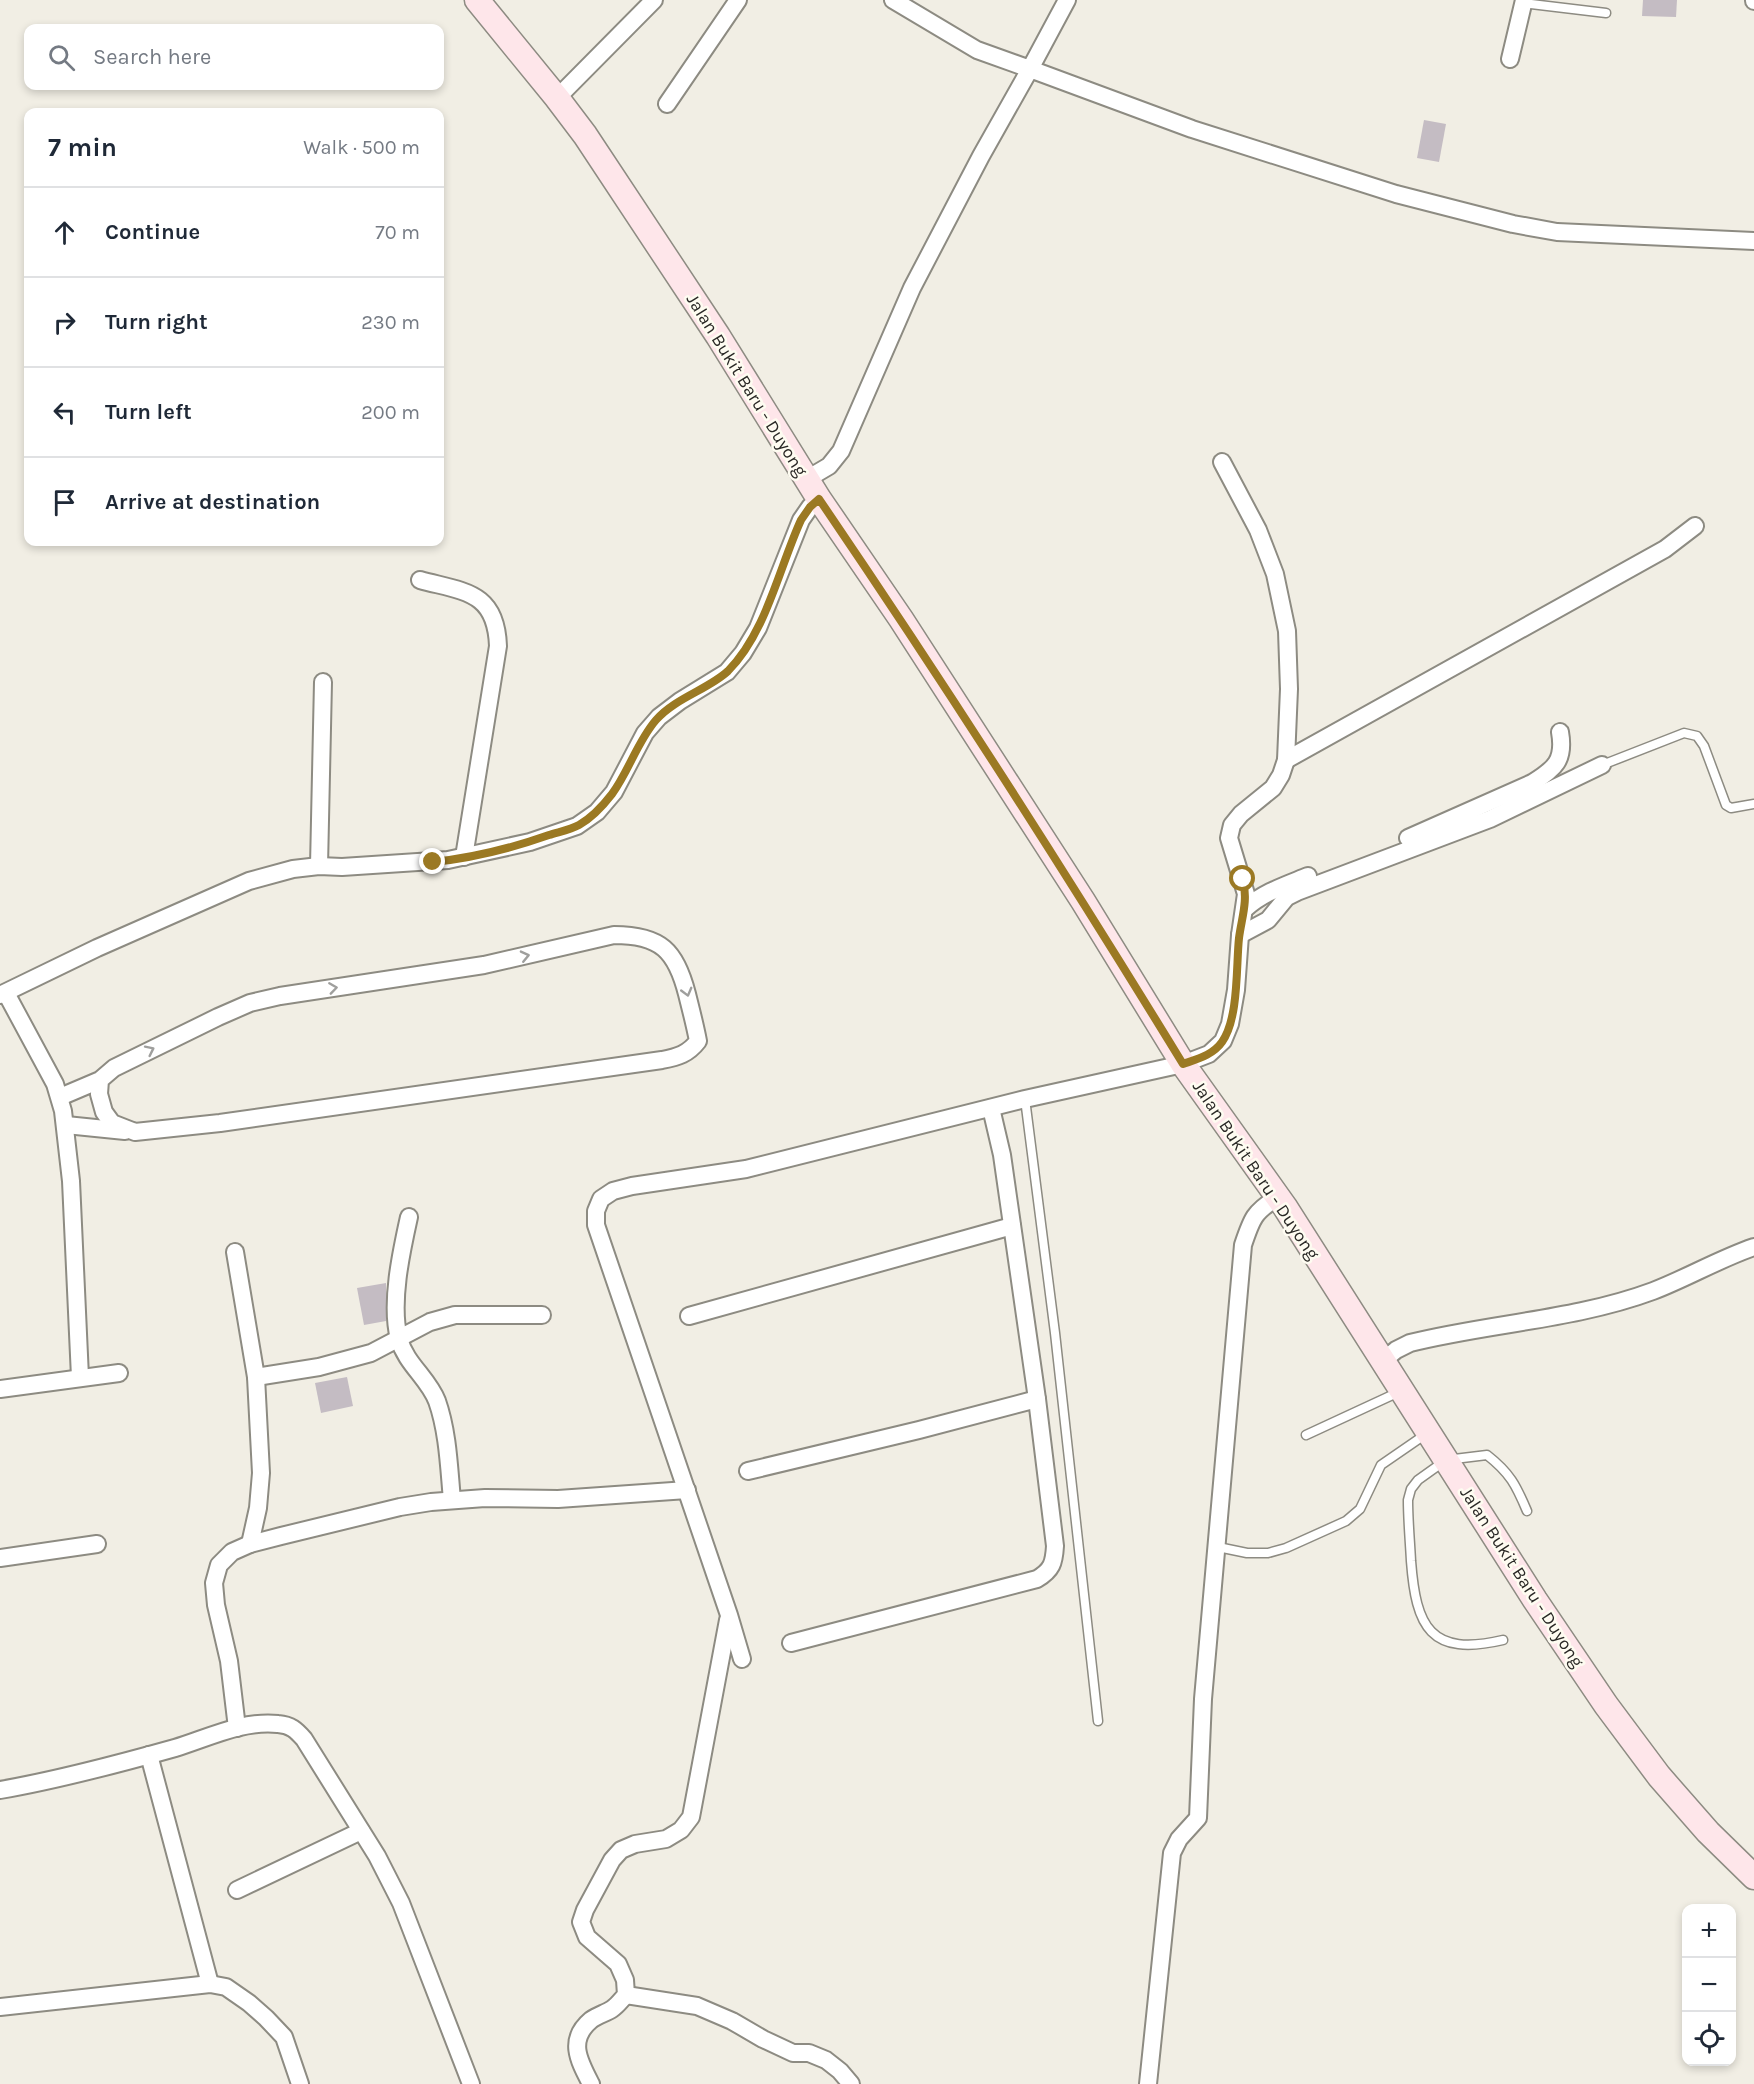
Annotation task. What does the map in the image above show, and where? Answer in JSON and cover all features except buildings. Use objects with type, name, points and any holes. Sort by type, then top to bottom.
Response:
[{"type":"main road","name":"Jalan Bukit Baru - Duyong","points":[[477,0],[585,135],[718,336],[813,489],[901,619],[1083,901],[1183,1064],[1278,1197],[1535,1600],[1606,1705],[1659,1776],[1708,1832],[1754,1876]]},
{"type":"street","points":[[557,98],[654,0]]},
{"type":"street","points":[[667,104],[738,0]]},
{"type":"street","points":[[893,0],[977,50],[1192,129],[1396,194],[1513,224],[1557,232],[1754,241]]},
{"type":"street","points":[[80,1377],[71,1181],[66,1125],[55,1084],[3,994],[97,948],[249,881],[293,869],[319,866],[342,867],[433,862],[464,857],[530,842],[577,826],[597,812],[614,792],[645,733],[658,717],[680,700],[726,672],[758,628],[801,520],[810,507],[813,489],[841,451],[912,288],[1067,0]]},
{"type":"street","points":[[1510,59],[1524,2]]},
{"type":"street","points":[[742,1659],[596,1225],[596,1211],[601,1199],[613,1191],[632,1186],[746,1169],[1024,1099],[1183,1064],[1209,1054],[1222,1041],[1230,1024],[1236,990],[1240,934],[1246,908],[1243,879],[1229,838],[1232,825],[1241,814],[1273,788],[1281,775],[1286,760],[1289,689],[1287,631],[1275,574],[1258,530],[1222,462]]},
{"type":"street","points":[[1286,760],[1665,549],[1695,526]]},
{"type":"street","points":[[420,580],[465,592],[480,601],[492,614],[497,628],[498,646],[464,857]]},
{"type":"street","points":[[319,866],[323,682]]},
{"type":"street","points":[[1246,908],[1257,898],[1270,891],[1421,833],[1532,783],[1556,765],[1561,753],[1560,732]]},
{"type":"street","points":[[1240,934],[1268,920],[1287,897],[1297,892],[1490,819],[1602,765]]},
{"type":"street","points":[[60,1097],[100,1080],[114,1068],[250,1003],[280,996],[484,965],[614,935],[634,935],[652,941],[673,956],[680,969],[696,1026],[698,1041],[691,1050],[681,1056],[662,1060],[220,1123],[135,1132],[66,1125]]},
{"type":"street","points":[[100,1080],[99,1094],[104,1112],[112,1123],[135,1132]]},
{"type":"street","points":[[791,1643],[1029,1581],[1049,1572],[1054,1562],[1055,1546],[1037,1399],[1002,1155],[991,1108]]},
{"type":"street","points":[[1148,2084],[1172,1853],[1179,1839],[1198,1818],[1203,1699],[1243,1245],[1251,1220],[1263,1207],[1278,1197]]},
{"type":"street","points":[[409,1217],[402,1248],[398,1284],[396,1312],[399,1338],[405,1356],[427,1384],[436,1400],[445,1435],[452,1500]]},
{"type":"street","points":[[689,1316],[1012,1226]]},
{"type":"street","points":[[1383,1361],[1396,1350],[1426,1339],[1572,1314],[1653,1291],[1726,1257],[1754,1247]]},
{"type":"street","points":[[235,1252],[256,1377],[261,1473],[258,1508],[250,1544]]},
{"type":"street","points":[[256,1377],[319,1367],[370,1353],[430,1322],[455,1315],[542,1315]]},
{"type":"street","points":[[0,1389],[119,1373]]},
{"type":"street","points":[[748,1471],[1037,1399]]},
{"type":"street","points":[[237,1728],[229,1661],[216,1605],[214,1582],[219,1565],[232,1552],[250,1544],[400,1507],[485,1498],[558,1499],[687,1490]]},
{"type":"street","points":[[0,1558],[97,1544]]},
{"type":"street","points":[[591,2084],[580,2063],[576,2048],[580,2031],[592,2019],[614,2008],[626,1995],[625,1980],[618,1964],[587,1937],[581,1923],[585,1910],[612,1860],[621,1850],[634,1844],[666,1839],[681,1830],[691,1817],[729,1615]]},
{"type":"street","points":[[0,1790],[101,1768],[237,1728],[270,1724],[294,1727],[304,1739],[362,1831],[401,1903],[471,2084]]},
{"type":"street","points":[[149,1755],[210,1984]]},
{"type":"street","points":[[237,1890],[362,1831]]},
{"type":"street","points":[[0,2007],[93,1995],[210,1984],[226,1987],[249,2003],[284,2037],[300,2084]]},
{"type":"street","points":[[626,1995],[697,2006],[732,2021],[793,2053],[809,2053],[826,2060],[851,2084]]},
{"type":"lane","points":[[1524,2],[1606,13]]},
{"type":"lane","points":[[1602,765],[1684,732],[1697,736],[1704,746],[1726,805],[1731,808],[1754,804]]},
{"type":"lane","points":[[1024,1099],[1055,1333],[1098,1721]]},
{"type":"lane","points":[[1306,1436],[1401,1390]]},
{"type":"lane","points":[[1218,1547],[1247,1553],[1268,1553],[1286,1548],[1346,1521],[1360,1509],[1381,1465],[1428,1432]]},
{"type":"lane","points":[[1503,1640],[1464,1646],[1444,1640],[1428,1629],[1419,1613],[1414,1593],[1408,1500],[1411,1489],[1418,1480],[1446,1460],[1487,1455],[1504,1469],[1517,1488],[1527,1511]]},
{"type":"route","points":[[433,862],[448,861],[530,842],[577,826],[597,812],[614,792],[645,733],[658,717],[680,700],[726,672],[742,653],[758,628],[801,520],[819,499],[901,619],[1083,901],[1183,1064],[1209,1054],[1222,1041],[1230,1024],[1236,990],[1240,934],[1246,908],[1243,879]]}]
